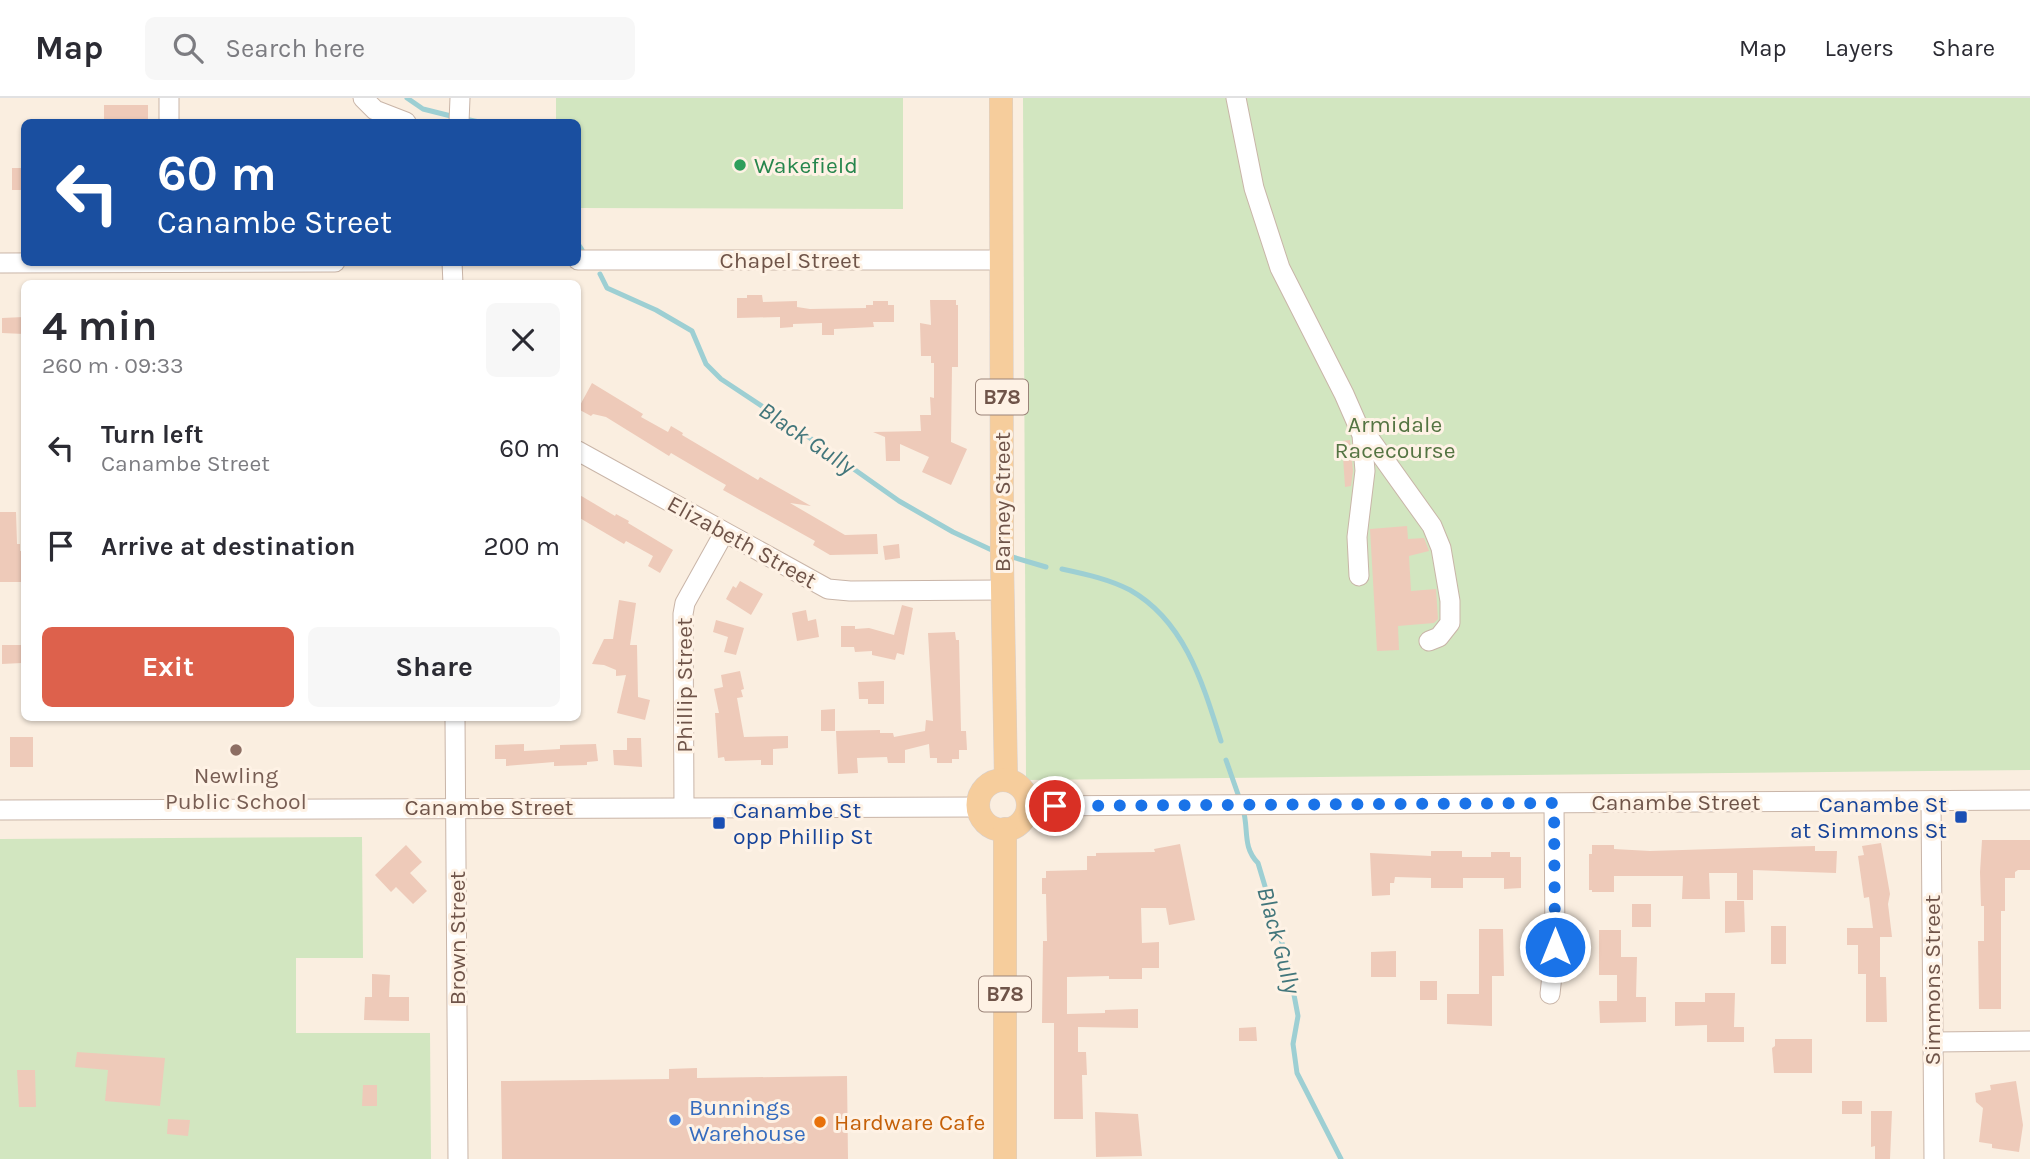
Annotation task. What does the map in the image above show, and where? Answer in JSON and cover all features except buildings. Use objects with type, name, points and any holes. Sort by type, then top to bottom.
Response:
[{"type":"main road","name":"Barney Street","points":[[1001,98],[1002,590],[1006,780]]},
{"type":"main road","points":[[1006,780],[1021,789],[1027,806],[1021,822],[1005,830],[987,824],[978,807],[985,787],[1006,780]]},
{"type":"main road","name":"B78","points":[[1005,830],[1005,1159]]},
{"type":"street","points":[[169,98],[169,119]]},
{"type":"street","points":[[363,98],[375,110],[398,119]]},
{"type":"street","points":[[1236,98],[1254,188],[1280,268],[1362,435],[1365,454],[1363,503],[1357,537],[1359,576]]},
{"type":"street","name":"Chapel Street","points":[[581,260],[1002,260]]},
{"type":"street","points":[[0,263],[21,263]]},
{"type":"street","points":[[1354,415],[1432,526],[1441,548],[1450,623],[1439,637],[1429,641]]},
{"type":"street","name":"Elizabeth Street","points":[[581,454],[828,589],[1002,590]]},
{"type":"street","name":"Phillip Street","points":[[684,806],[683,614],[685,603],[724,533]]},
{"type":"street","name":"Brown Street","points":[[455,721],[458,1159]]},
{"type":"street","name":"Canambe Street","points":[[1027,806],[2030,800]]},
{"type":"street","name":"Simmons Street","points":[[1931,801],[1934,1159]]},
{"type":"street","points":[[1550,994],[1555,947],[1554,803]]},
{"type":"street","name":"Canambe Street","points":[[0,810],[978,807]]},
{"type":"street","points":[[1933,1042],[2030,1041]]},
{"type":"green space","name":"Wakefield","points":[[556,98],[903,98],[903,209],[581,208],[581,119],[556,119]]},
{"type":"green space","name":"Armidale Racecourse","points":[[1023,98],[2030,98],[2030,770],[1026,780]]},
{"type":"green space","points":[[362,837],[363,958],[296,958],[296,1033],[430,1033],[431,1159],[0,1159],[0,839]]},
{"type":"waterway","name":"Black Gully","points":[[407,98],[423,109],[455,117]]},
{"type":"waterway","name":"Black Gully","points":[[600,274],[607,288],[656,310],[692,331],[706,364],[721,379],[899,501],[953,532],[996,552]]},
{"type":"waterway","name":"Black Gully","points":[[1009,556],[1046,567]]},
{"type":"waterway","name":"Black Gully","points":[[1062,569],[1105,580],[1130,590],[1149,603],[1165,619],[1178,636],[1199,676],[1221,741]]},
{"type":"waterway","name":"Black Gully","points":[[1226,760],[1240,800]]},
{"type":"waterway","name":"Black Gully","points":[[1243,809],[1250,851],[1258,863],[1288,963],[1298,1016],[1293,1044],[1297,1073],[1341,1159]]},
{"type":"place","name":"Wakefield","points":[[740,165]]},
{"type":"place","name":"Newling Public School","points":[[236,750]]},
{"type":"place","name":"Canambe St at Simmons St","points":[[1961,817]]},
{"type":"place","name":"Canambe St opp Phillip St","points":[[719,823]]},
{"type":"place","name":"Bunnings Warehouse","points":[[675,1120]]},
{"type":"place","name":"Hardware Cafe","points":[[820,1122]]},
{"type":"route","points":[[1055,806],[1554,803],[1555,947]]}]
